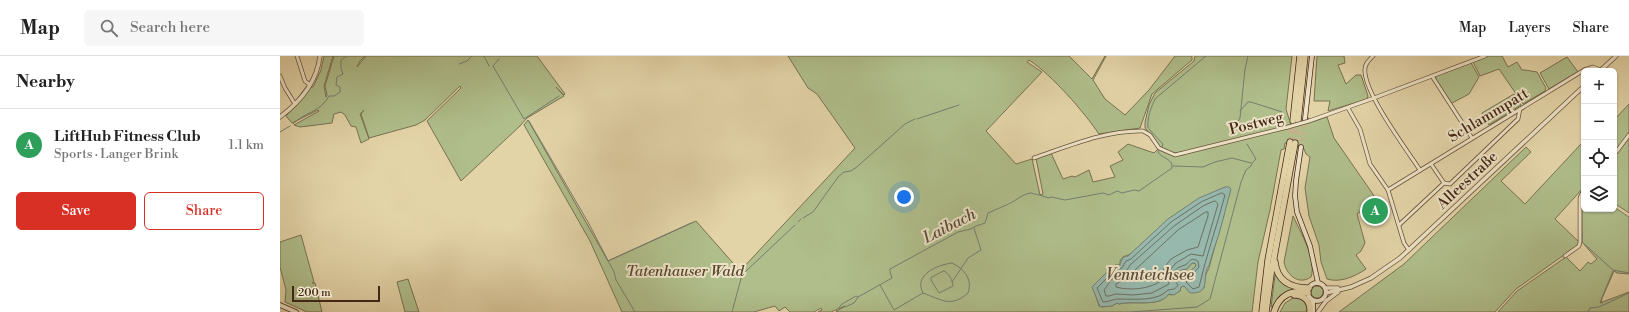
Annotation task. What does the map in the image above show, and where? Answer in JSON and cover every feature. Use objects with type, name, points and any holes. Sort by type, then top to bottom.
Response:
[{"type":"highway","points":[[1300,56],[1296,121],[1305,56]]},
{"type":"highway","points":[[1262,312],[1268,260],[1292,143],[1266,312]]},
{"type":"highway","points":[[1275,253],[1276,270],[1283,281],[1295,287],[1309,290]]},
{"type":"highway","points":[[1274,312],[1279,301],[1283,297],[1290,293],[1309,290]]},
{"type":"highway","points":[[1279,301],[1290,295],[1297,294],[1304,296],[1308,301],[1312,312]]},
{"type":"main road","points":[[1307,120],[1312,56]]},
{"type":"main road","points":[[1302,147],[1295,196],[1297,212],[1310,246],[1314,263],[1316,283]]},
{"type":"main road","points":[[1312,312],[1315,300],[1309,290],[1316,283]]},
{"type":"main road","points":[[1315,300],[1323,298],[1326,294],[1325,288],[1316,283]]},
{"type":"main road","points":[[280,305],[296,312]]},
{"type":"street","points":[[297,56],[305,81],[310,85]]},
{"type":"street","points":[[280,117],[295,104],[310,85],[317,70],[320,56]]},
{"type":"street","points":[[1373,56],[1367,62],[1364,71],[1374,98],[1420,170]]},
{"type":"street","name":"Postweg","points":[[1034,158],[1099,136],[1143,131],[1150,135],[1159,148],[1175,155],[1288,127],[1348,108],[1485,56]]},
{"type":"street","points":[[1603,68],[1616,56]]},
{"type":"street","name":"Schlammpatt","points":[[1388,190],[1581,73]]},
{"type":"street","points":[[280,76],[285,88],[295,104]]},
{"type":"street","points":[[1432,76],[1472,138]]},
{"type":"street","name":"Alleestraße","points":[[1326,294],[1361,283],[1379,274],[1409,250],[1581,89]]},
{"type":"street","points":[[1348,108],[1360,129],[1370,164],[1388,190],[1404,243],[1409,250]]},
{"type":"street","points":[[1430,164],[1444,183],[1450,184],[1518,119],[1520,109]]},
{"type":"street","points":[[1617,151],[1629,135]]},
{"type":"street","points":[[1399,225],[1444,183]]},
{"type":"street","points":[[1565,256],[1579,246],[1581,196]]},
{"type":"street","name":"Alleestraße","points":[[1325,288],[1339,288],[1361,283]]},
{"type":"street","points":[[1318,312],[1332,295],[1350,287]]},
{"type":"green space","points":[[324,56],[333,56],[324,86],[326,97],[325,86],[334,56],[365,56],[357,67],[366,56],[537,56],[565,94],[564,95],[556,87],[564,96],[527,118],[461,181],[427,121],[461,88],[460,86],[425,120],[416,125],[369,138],[361,114],[364,110],[360,114],[369,139],[361,143],[356,127],[351,126],[345,115],[341,112],[334,114],[332,123],[300,127],[294,125],[319,111],[318,110],[292,123],[286,116],[311,87],[313,87],[321,70]]},
{"type":"green space","name":"Tatenhauser Wald","points":[[788,56],[1069,56],[1092,79],[1106,56],[1093,80],[1105,99],[1125,115],[1149,90],[1175,56],[1192,56],[1192,60],[1152,94],[1140,128],[1099,134],[1067,94],[1048,75],[1029,60],[1027,62],[1042,72],[986,131],[1016,164],[1032,159],[1040,195],[1043,194],[1036,158],[1051,153],[1063,179],[1072,176],[1075,177],[1089,170],[1093,182],[1115,177],[1110,166],[1123,160],[1118,152],[1128,144],[1154,153],[1158,149],[1170,154],[1183,155],[1182,152],[1174,153],[1160,147],[1145,128],[1145,122],[1149,105],[1155,93],[1194,61],[1195,56],[1292,56],[1286,109],[1289,119],[1295,122],[1309,118],[1309,123],[1327,117],[1334,138],[1377,200],[1357,214],[1365,243],[1361,251],[1356,255],[1366,269],[1342,280],[1327,279],[1321,262],[1319,245],[1309,216],[1305,188],[1310,157],[1306,154],[1304,149],[1293,142],[1285,143],[1284,149],[1281,150],[1270,210],[1258,262],[1252,312],[836,312],[845,306],[831,312],[818,312],[822,310],[821,308],[814,312],[790,312],[785,307],[779,311],[775,306],[754,312],[622,312],[590,241],[524,125],[528,120],[608,261],[696,221],[740,271],[855,148],[817,94],[808,88]],"holes":[[[1223,216],[1209,268],[1205,276],[1204,288],[1187,288],[1184,286],[1181,287],[1180,291],[1171,295],[1169,294],[1159,301],[1153,302],[1117,303],[1112,306],[1099,306],[1093,286],[1115,265],[1120,265],[1120,261],[1123,257]]]},
{"type":"green space","points":[[1317,56],[1344,56],[1345,63],[1338,65],[1346,84],[1356,75],[1361,75],[1368,96],[1367,99],[1328,111],[1330,101],[1314,101]]},
{"type":"green space","points":[[1488,56],[1502,56],[1508,67],[1517,62],[1522,70],[1537,72],[1546,88],[1545,91],[1523,104],[1499,69],[1480,76],[1473,62]]},
{"type":"green space","points":[[1567,57],[1578,72],[1549,89],[1540,73]]},
{"type":"green space","points":[[1471,63],[1479,77],[1469,94],[1452,103],[1450,102],[1435,79],[1436,76]]},
{"type":"green space","points":[[1514,94],[1521,105],[1489,125],[1482,113]]},
{"type":"green space","points":[[1629,104],[1629,133],[1617,148],[1617,140],[1617,117]]},
{"type":"green space","points":[[1629,138],[1629,213],[1617,205],[1617,153]]},
{"type":"green space","points":[[1581,144],[1581,190],[1555,219],[1579,242],[1578,245],[1516,289],[1495,312],[1339,312],[1404,264],[1526,147],[1531,152],[1501,181],[1525,204]]},
{"type":"green space","points":[[1617,209],[1629,217],[1629,274],[1617,273],[1614,271],[1600,303],[1629,292],[1629,312],[1498,312],[1517,291],[1566,257],[1580,271],[1588,262],[1591,264],[1597,259],[1582,242],[1581,212],[1617,212]]},
{"type":"green space","points":[[1293,216],[1307,246],[1312,262],[1311,277],[1302,280],[1293,277],[1287,271],[1284,262]]},
{"type":"green space","points":[[301,235],[314,282],[312,283],[315,283],[322,312],[307,312],[285,302],[286,290],[280,267],[280,242]]},
{"type":"green space","points":[[1192,263],[1195,263],[1196,266],[1182,279],[1177,278],[1181,270],[1187,269]]},
{"type":"green space","points":[[1275,275],[1284,285],[1297,289],[1283,295],[1273,307],[1271,307]]},
{"type":"green space","points":[[408,279],[419,312],[405,312],[397,282]]},
{"type":"green space","points":[[1315,286],[1319,286],[1323,292],[1319,298],[1315,298],[1311,294],[1311,290]]},
{"type":"green space","points":[[1293,298],[1304,302],[1307,312],[1280,312],[1285,303]]},
{"type":"water","name":"Vennteichsee","points":[[1225,187],[1229,187],[1231,189],[1219,235],[1206,271],[1204,288],[1198,292],[1190,293],[1184,286],[1181,287],[1180,291],[1174,295],[1169,294],[1159,301],[1146,303],[1117,303],[1112,306],[1100,307],[1092,287],[1113,266],[1120,265],[1123,258],[1128,256],[1168,219],[1199,198]],"holes":[[[1192,263],[1195,263],[1196,266],[1181,279],[1177,278],[1181,270],[1187,269]]]},
{"type":"waterway","points":[[293,124],[297,120],[321,106],[329,96],[334,96],[340,92],[340,87],[336,85],[337,77],[343,74],[341,60],[347,56]]},
{"type":"waterway","points":[[459,64],[467,61],[472,56]]},
{"type":"waterway","points":[[484,56],[489,66]]},
{"type":"waterway","name":"Laibach","points":[[1148,128],[1150,112],[1156,98],[1206,56]]},
{"type":"waterway","name":"Laibach","points":[[1242,132],[1237,123],[1240,118],[1245,69],[1248,56]]},
{"type":"waterway","points":[[499,59],[493,66],[524,119],[559,96]]},
{"type":"waterway","points":[[297,99],[306,87]]},
{"type":"waterway","points":[[1240,111],[1248,102],[1251,102],[1282,112]]},
{"type":"waterway","points":[[917,119],[959,105]]},
{"type":"waterway","points":[[803,218],[813,212],[838,177],[844,172],[851,171],[858,166],[905,124],[915,119]]},
{"type":"waterway","points":[[529,121],[588,222],[614,272],[616,280],[635,312]]},
{"type":"waterway","points":[[280,132],[290,126]]},
{"type":"waterway","name":"Laibach","points":[[1149,129],[1163,144],[1162,147]]},
{"type":"waterway","name":"Laibach","points":[[1131,312],[1197,307],[1210,299],[1241,182],[1246,170],[1256,159],[1247,144]]},
{"type":"waterway","name":"Laibach","points":[[845,307],[854,303],[858,297],[892,278],[890,269],[958,232],[971,229],[985,223],[988,213],[1026,194],[1031,193],[1048,198],[1051,197],[1065,200],[1103,193],[1109,195],[1117,191],[1122,193],[1134,190],[1139,191],[1172,168],[1171,162],[1160,154],[1158,152],[1159,150]]},
{"type":"waterway","points":[[1173,166],[1203,167],[1215,162],[1232,158],[1251,163]]},
{"type":"waterway","points":[[1582,212],[1582,242],[1613,270],[1629,273]]},
{"type":"waterway","points":[[798,222],[801,219]]},
{"type":"waterway","points":[[610,260],[691,223]]},
{"type":"waterway","points":[[745,272],[795,225]]},
{"type":"waterway","points":[[952,282],[968,258],[981,250],[974,228]]},
{"type":"waterway","points":[[880,285],[894,310],[923,293],[946,301],[962,298],[968,293],[968,279],[964,271],[960,268],[952,263],[946,264],[928,272],[924,276],[921,281],[923,293]]},
{"type":"waterway","points":[[944,271],[948,273],[953,286],[939,293],[931,278],[944,271]]},
{"type":"waterway","points":[[1602,303],[1601,300],[1613,271]]},
{"type":"waterway","points":[[732,312],[742,275]]},
{"type":"waterway","points":[[1588,312],[1590,308],[1599,307],[1629,293]]},
{"type":"waterway","name":"Laibach","points":[[836,311],[842,304],[856,296],[858,297]]},
{"type":"tunnel","points":[[1301,147],[1305,120]]},
{"type":"tunnel","points":[[1290,142],[1293,121]]},
{"type":"tunnel","points":[[1295,143],[1298,121]]},
{"type":"place","name":"LiftHub Fitness Club","points":[[1375,211]]}]
